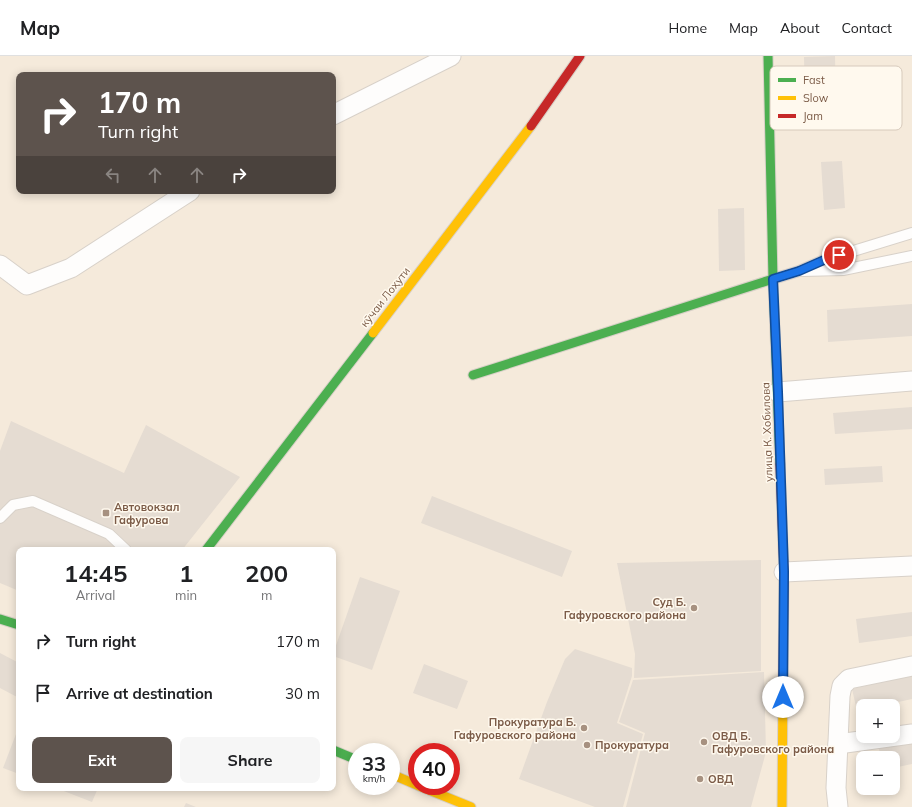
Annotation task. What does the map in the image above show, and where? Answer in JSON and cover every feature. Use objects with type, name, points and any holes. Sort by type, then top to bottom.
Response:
[{"type":"street","points":[[336,114],[451,56]]},
{"type":"street","name":"кӯчаи Лоҳути","points":[[208,547],[524,136],[580,56]]},
{"type":"street","name":"улица К. Хобилова","points":[[768,56],[773,279],[784,572],[782,807]]},
{"type":"street","points":[[0,265],[27,286],[72,268],[185,194]]},
{"type":"street","points":[[472,375],[773,279]]},
{"type":"street","points":[[778,392],[912,381]]},
{"type":"street","points":[[784,572],[912,566]]},
{"type":"street","points":[[0,619],[16,624]]},
{"type":"street","points":[[838,807],[836,788],[840,696],[842,686],[849,678],[912,666]]},
{"type":"street","points":[[838,744],[912,734]]},
{"type":"street","points":[[336,751],[348,756]]},
{"type":"street","points":[[432,795],[443,802],[470,807]]},
{"type":"lane","points":[[773,279],[799,271],[824,260],[912,233]]},
{"type":"lane","points":[[799,271],[843,270],[912,256]]},
{"type":"lane","points":[[0,518],[13,506],[33,501],[109,534],[123,547]]},
{"type":"shaded area","points":[[0,56],[912,56],[912,807],[0,807]]},
{"type":"building","points":[[835,56],[835,66],[804,66],[804,57]]},
{"type":"building","points":[[842,161],[845,208],[824,210],[821,162]]},
{"type":"building","points":[[744,208],[745,270],[719,271],[718,209]]},
{"type":"building","points":[[912,304],[912,336],[828,342],[827,310]]},
{"type":"building","points":[[912,407],[912,429],[835,434],[833,413]]},
{"type":"building","name":"Автовокзал Гафурова","points":[[11,421],[124,473],[146,425],[240,477],[184,547],[16,547],[16,590],[0,583],[0,451]]},
{"type":"building","points":[[882,466],[883,482],[825,485],[824,469]]},
{"type":"building","points":[[432,496],[572,551],[562,577],[421,523]]},
{"type":"building","name":"Суд Б. Гафуровского района","points":[[761,560],[761,671],[634,678],[635,654],[617,563]]},
{"type":"building","points":[[360,577],[400,591],[372,670],[336,657],[336,645]]},
{"type":"building","points":[[912,612],[912,636],[859,643],[856,619]]},
{"type":"building","name":"Прокуратура Б. Гафуровского района","points":[[575,649],[632,668],[632,676],[617,723],[643,734],[623,807],[595,807],[519,779],[547,702],[565,659]]},
{"type":"building","points":[[0,653],[16,661],[16,696],[0,688]]},
{"type":"building","points":[[424,664],[468,681],[457,709],[413,693]]},
{"type":"building","name":"ОВД Б. Гафуровского района","points":[[764,672],[766,752],[751,807],[626,807],[645,733],[619,722],[633,680]]},
{"type":"building","points":[[912,675],[912,699],[900,702],[900,699],[856,699],[856,707],[852,689]]},
{"type":"building","points":[[16,734],[16,773],[3,768]]},
{"type":"building","points":[[912,738],[912,764],[900,767],[900,751],[879,751],[878,745],[900,743],[900,740]]},
{"type":"building","points":[[64,791],[97,791],[92,802]]},
{"type":"building","points":[[186,803],[196,807],[184,807]]},
{"type":"traffic: fast","points":[[768,56],[773,279],[780,464]]},
{"type":"traffic: fast","points":[[473,375],[773,279]]},
{"type":"traffic: fast","points":[[208,547],[373,333]]},
{"type":"traffic: fast","points":[[0,619],[16,624]]},
{"type":"traffic: fast","points":[[336,751],[348,756]]},
{"type":"traffic: slow","points":[[373,333],[531,126]]},
{"type":"traffic: slow","points":[[782,807],[783,682]]},
{"type":"traffic: slow","points":[[400,778],[408,781]]},
{"type":"traffic: slow","points":[[441,795],[471,807]]},
{"type":"traffic: jam","points":[[531,126],[580,56]]},
{"type":"traffic: jam","points":[[780,464],[784,572],[783,682]]},
{"type":"place","name":"Автовокзал Гафурова","points":[[106,513]]},
{"type":"place","name":"Суд Б. Гафуровского района","points":[[694,608]]},
{"type":"place","name":"Прокуратура Б. Гафуровского района","points":[[584,728]]},
{"type":"place","name":"ОВД Б. Гафуровского района","points":[[704,742]]},
{"type":"place","name":"Прокуратура","points":[[587,745]]},
{"type":"place","name":"ОВД","points":[[700,779]]},
{"type":"route","points":[[783,697],[784,572],[773,279],[799,271],[839,255]]}]
